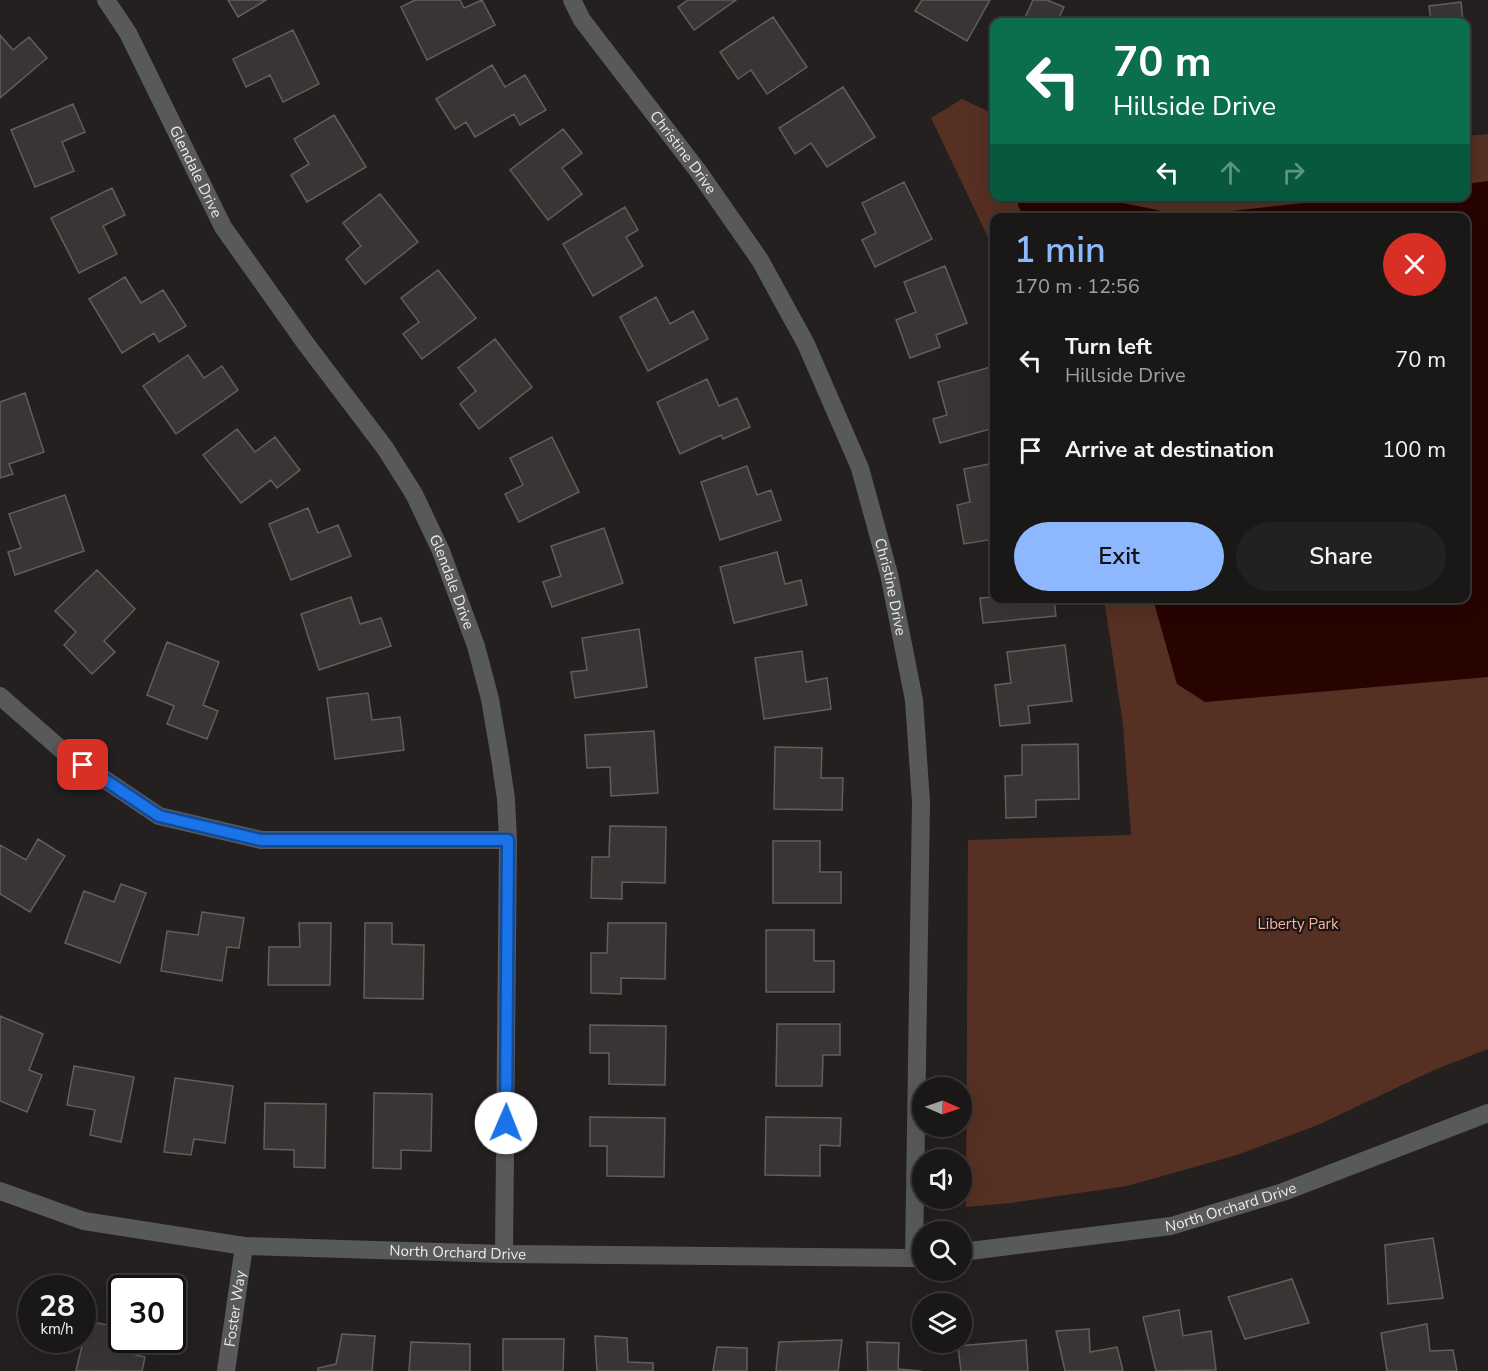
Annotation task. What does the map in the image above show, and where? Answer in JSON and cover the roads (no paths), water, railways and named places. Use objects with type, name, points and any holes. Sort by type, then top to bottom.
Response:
[{"type":"street","name":"Glendale Drive","points":[[106,0],[128,33],[223,227],[306,344],[385,448],[419,503],[441,551],[476,646],[490,699],[500,758],[506,799],[508,840],[504,1254]]},
{"type":"street","name":"Christine Drive","points":[[573,0],[582,20],[698,171],[760,260],[806,344],[860,468],[890,574],[914,700],[921,802],[918,1221]]},
{"type":"street","points":[[0,696],[64,752],[159,816],[261,840],[508,840]]},
{"type":"street","name":"North Orchard Drive","points":[[972,1251],[1172,1226],[1283,1192],[1488,1113]]},
{"type":"street","name":"North Orchard Drive","points":[[0,1191],[84,1221],[244,1246],[504,1254],[912,1257]]},
{"type":"street","name":"Foster Way","points":[[226,1371],[244,1246]]},
{"type":"park label","name":"Liberty Park","points":[[1298,924]]}]
